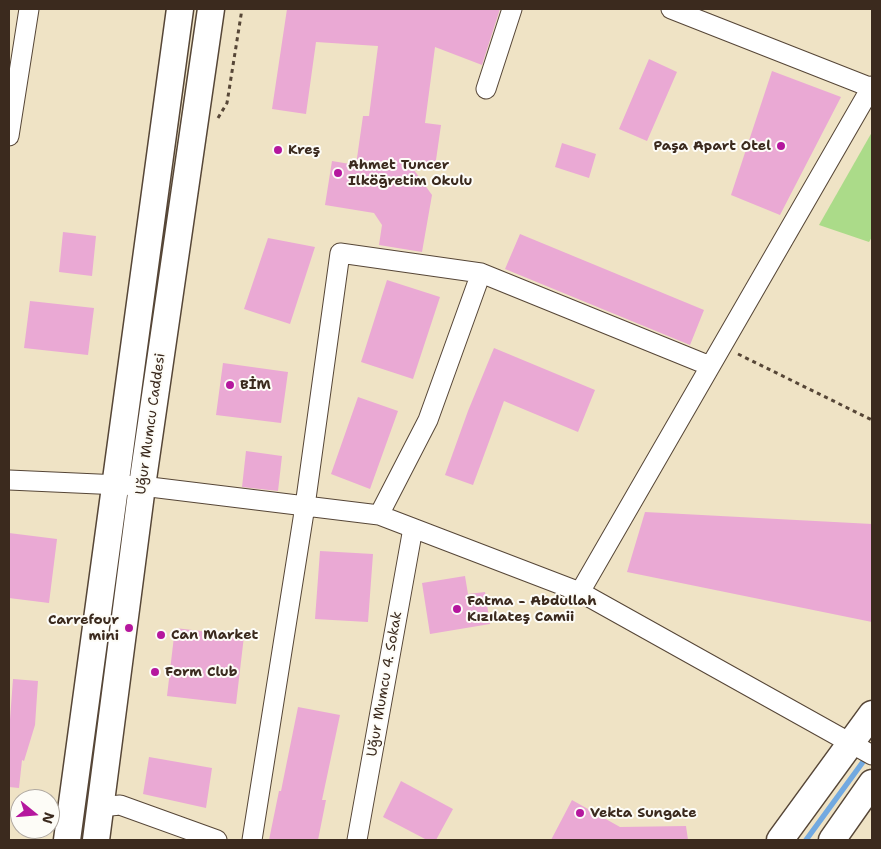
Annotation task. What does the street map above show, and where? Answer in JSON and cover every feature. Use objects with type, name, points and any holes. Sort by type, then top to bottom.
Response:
[{"type":"main road","name":"Uğur Mumcu Caddesi","points":[[67,840],[180,9]]},
{"type":"main road","name":"Uğur Mumcu Caddesi","points":[[96,840],[142,486],[211,9]]},
{"type":"main road","points":[[780,840],[861,749],[872,714]]},
{"type":"main road","points":[[832,840],[872,783]]},
{"type":"street","points":[[9,136],[29,9]]},
{"type":"street","points":[[486,90],[512,9]]},
{"type":"street","points":[[580,592],[872,87],[671,9]]},
{"type":"street","points":[[252,840],[305,506],[340,253],[481,273],[710,366]]},
{"type":"street","points":[[378,515],[428,420],[481,273]]},
{"type":"street","points":[[9,480],[142,486],[378,515],[580,592],[861,749]]},
{"type":"street","name":"Uğur Mumcu 4. Sokak","points":[[357,840],[412,528]]},
{"type":"street","points":[[101,807],[120,805],[217,840]]},
{"type":"path","points":[[722,346],[872,420]]},
{"type":"green space","points":[[872,132],[872,237],[869,242],[819,225]]},
{"type":"building","points":[[287,9],[500,9],[482,65],[435,47],[425,123],[441,125],[435,167],[409,163],[432,195],[422,252],[379,245],[382,225],[374,213],[325,205],[332,161],[356,165],[363,116],[369,116],[378,46],[316,42],[306,114],[272,109]]},
{"type":"building","points":[[649,59],[677,72],[647,141],[619,129]]},
{"type":"building","name":"Paşa Apart Otel","points":[[772,71],[841,97],[780,215],[731,195]]},
{"type":"building","points":[[562,143],[596,154],[589,178],[555,167]]},
{"type":"building","points":[[63,232],[96,236],[92,276],[59,272]]},
{"type":"building","points":[[520,234],[704,310],[690,345],[505,269]]},
{"type":"building","points":[[268,238],[315,247],[290,324],[244,309]]},
{"type":"building","points":[[387,280],[440,297],[413,379],[361,362]]},
{"type":"building","points":[[30,301],[94,308],[88,355],[24,348]]},
{"type":"building","points":[[494,348],[595,390],[578,432],[504,401],[473,485],[445,475],[468,411]]},
{"type":"building","points":[[223,363],[288,372],[281,423],[216,415]]},
{"type":"building","points":[[358,397],[398,411],[370,489],[331,474]]},
{"type":"building","points":[[246,451],[282,456],[278,491],[242,487]]},
{"type":"building","points":[[645,512],[872,524],[872,622],[627,572]]},
{"type":"building","points":[[9,533],[57,539],[49,603],[9,598]]},
{"type":"building","points":[[320,551],[373,554],[368,622],[315,619]]},
{"type":"building","name":"Fatma - Abdullah Kızılateş Camii","points":[[465,576],[468,594],[485,592],[490,624],[430,634],[422,583]]},
{"type":"building","points":[[175,628],[244,636],[236,704],[167,696]]},
{"type":"building","points":[[13,679],[38,681],[35,725],[24,761],[22,760],[19,788],[9,787],[9,733]]},
{"type":"building","points":[[298,707],[340,715],[322,800],[326,800],[318,840],[269,840],[279,791],[281,791]]},
{"type":"building","points":[[149,757],[212,768],[206,808],[143,794]]},
{"type":"building","points":[[401,781],[453,809],[436,840],[427,840],[383,817]]},
{"type":"building","name":"Vekta Sungate","points":[[572,800],[620,827],[686,826],[688,840],[551,840]]},
{"type":"waterway","points":[[806,840],[868,755]]},
{"type":"place","name":"Paşa Apart Otel","points":[[781,146]]},
{"type":"place","name":"Kreş","points":[[278,150]]},
{"type":"place","name":"Ahmet Tuncer Ilköğretim Okulu","points":[[338,173]]},
{"type":"place","name":"BİM","points":[[230,385]]},
{"type":"place","name":"Fatma - Abdullah Kızılateş Camii","points":[[457,609]]},
{"type":"place","name":"Carrefour mini","points":[[129,628]]},
{"type":"place","name":"Can Market","points":[[161,635]]},
{"type":"place","name":"Form Club","points":[[155,672]]},
{"type":"place","name":"Vekta Sungate","points":[[580,813]]}]
